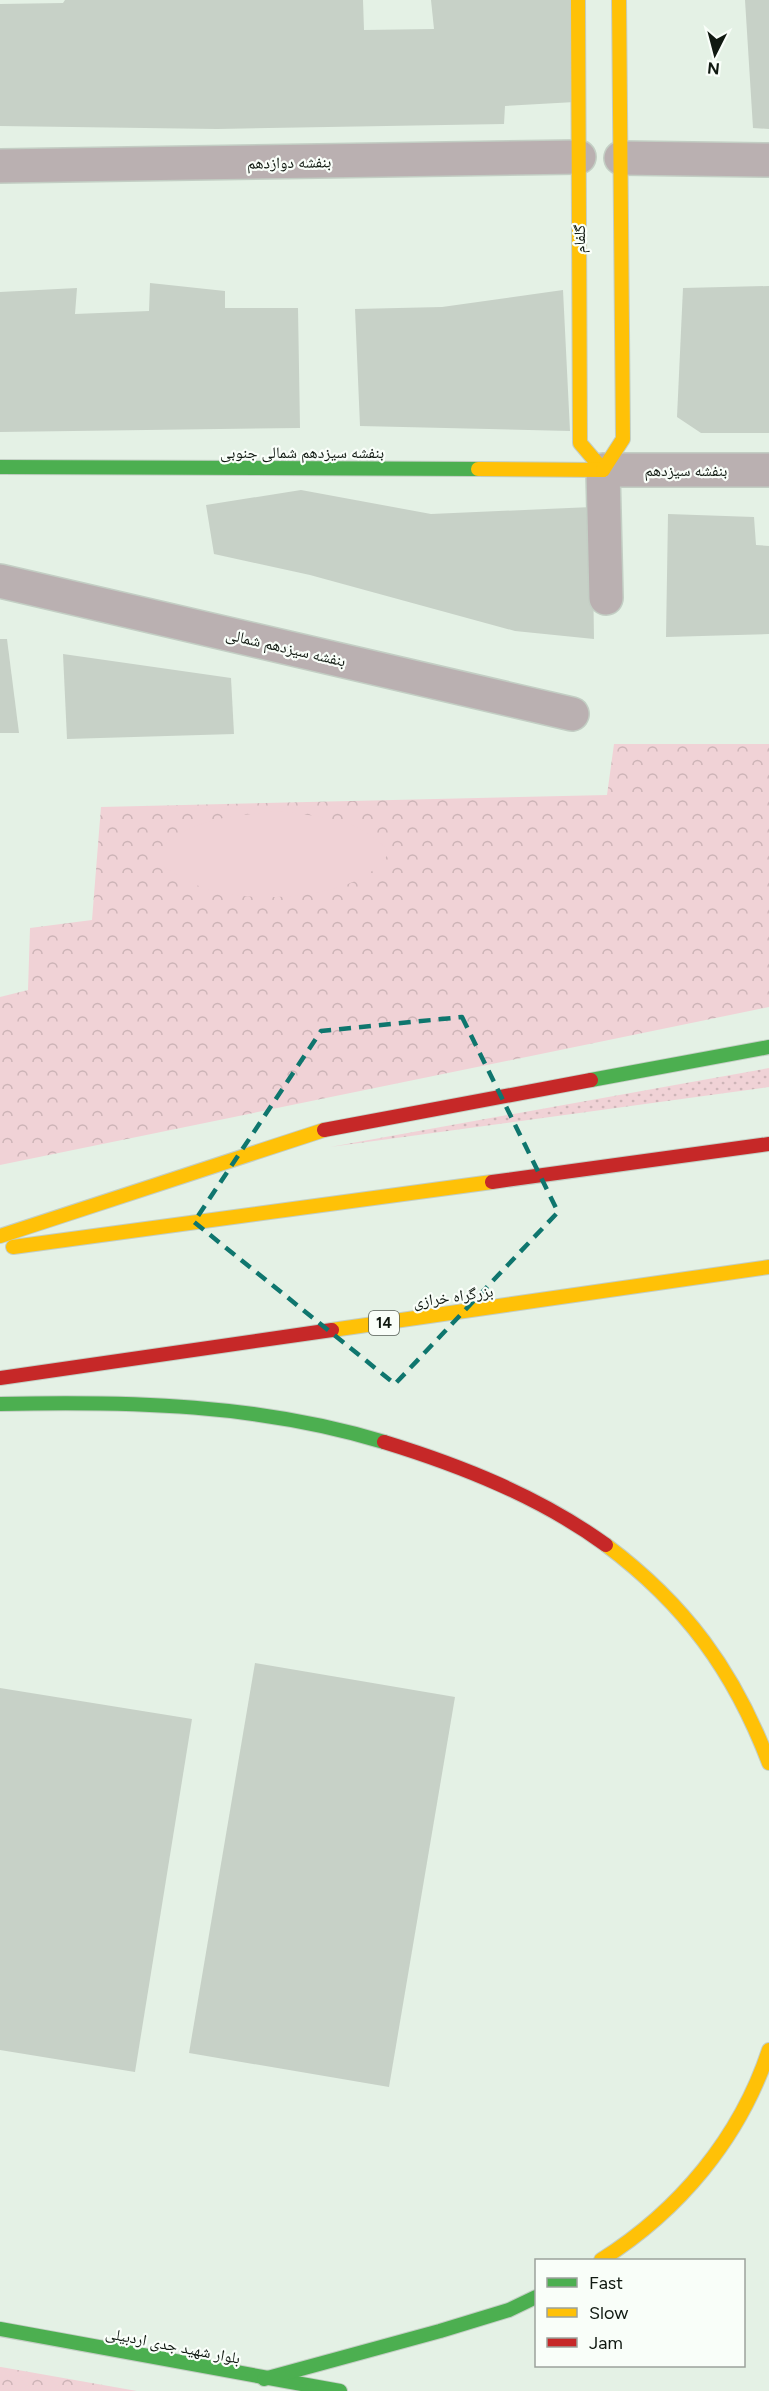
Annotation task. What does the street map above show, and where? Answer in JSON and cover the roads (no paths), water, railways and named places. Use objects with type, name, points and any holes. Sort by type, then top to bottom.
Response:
[{"type":"main road","name":"گلفام","points":[[578,0],[600,158],[623,440],[603,470],[580,443],[600,158],[619,0]]},
{"type":"main road","name":"بنفشه سیزدهم شمالی جنوبی","points":[[0,467],[603,470]]},
{"type":"main road","points":[[0,1236],[333,1126],[769,1047]]},
{"type":"main road","points":[[0,1249],[769,1144]]},
{"type":"main road","name":"بزرگراه خرازی","points":[[0,1378],[769,1267]]},
{"type":"main road","points":[[0,1404],[108,1401],[247,1412],[379,1440],[484,1477],[572,1523],[633,1565],[680,1609],[712,1650],[741,1696],[769,1763]]},
{"type":"main road","points":[[604,2259],[630,2242],[674,2205],[708,2162],[741,2112],[769,2050]]},
{"type":"main road","points":[[264,2379],[440,2331],[509,2310],[535,2298]]},
{"type":"main road","name":"بلوار شهید جدی اردبیلی","points":[[0,2329],[264,2379],[340,2391]]},
{"type":"street","name":"بنفشه دوازدهم","points":[[0,166],[600,158],[769,160]]},
{"type":"street","name":"بنفشه سیزدهم","points":[[603,470],[769,470]]},
{"type":"street","points":[[603,470],[606,598]]},
{"type":"street","name":"بنفشه سیزدهم شمالی","points":[[0,581],[572,714]]}]
